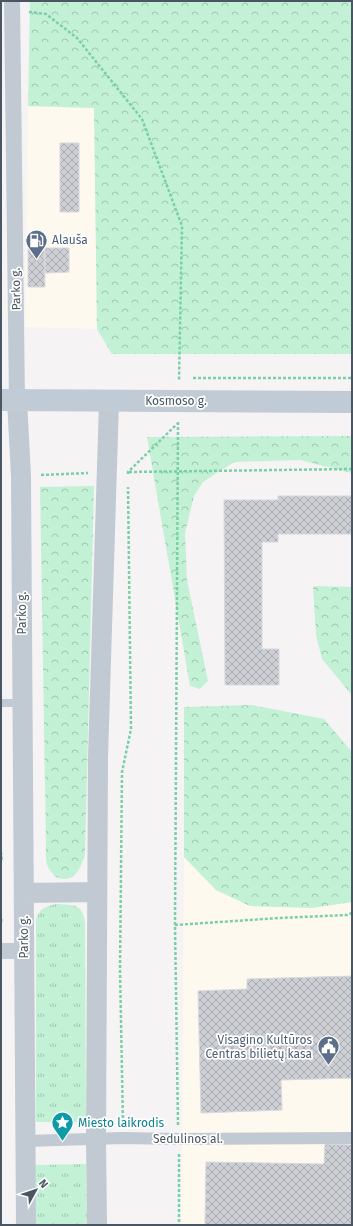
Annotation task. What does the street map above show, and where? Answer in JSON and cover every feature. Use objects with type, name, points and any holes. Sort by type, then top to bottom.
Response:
[{"type":"main road","name":"Kosmoso g.","points":[[9,400],[352,402]]},
{"type":"street","name":"Parko g.","points":[[12,5],[9,400],[21,476],[26,1225]]},
{"type":"street","points":[[97,1225],[98,758],[109,401]]},
{"type":"street","points":[[24,893],[97,892]]},
{"type":"street","points":[[1,951],[24,951]]},
{"type":"street","name":"Sedulinos al.","points":[[25,1141],[123,1138],[352,1138]]},
{"type":"lane","points":[[1,703],[22,703]]},
{"type":"path","points":[[12,5],[46,14],[77,38],[142,118],[182,226],[177,472],[175,925],[179,1225]]},
{"type":"path","points":[[179,378],[352,378]]},
{"type":"path","points":[[123,1138],[120,970],[122,772],[131,729],[128,472],[178,423],[185,423]]},
{"type":"path","points":[[21,476],[106,472],[352,469]]},
{"type":"path","points":[[175,925],[347,915],[352,913]]},
{"type":"shaded area","points":[[28,106],[94,108],[97,329],[25,327]]},
{"type":"shaded area","points":[[184,857],[216,890],[312,908],[352,902],[352,1225],[181,1225]]},
{"type":"green space","points":[[30,1],[352,1],[352,354],[112,354],[97,329],[94,108],[28,106]]},
{"type":"green space","points":[[352,436],[352,473],[300,460],[234,462],[203,482],[194,496],[185,533],[187,580],[208,681],[200,689],[190,686],[147,437]]},
{"type":"green space","points":[[94,486],[85,855],[76,873],[69,878],[64,879],[58,878],[52,873],[47,865],[46,859],[40,487]]},
{"type":"green space","points":[[313,586],[352,587],[352,695],[322,659],[316,635]]},
{"type":"green space","points":[[252,705],[324,719],[352,752],[352,902],[312,908],[250,906],[216,890],[184,857],[184,707]]},
{"type":"green space","points":[[56,904],[76,906],[82,911],[85,922],[86,1122],[36,1122],[36,919],[39,912],[43,908]]},
{"type":"green space","points":[[86,1164],[87,1225],[36,1225],[35,1165]]},
{"type":"building","points":[[60,143],[79,143],[79,212],[60,212]]},
{"type":"building","name":"Alauša","points":[[28,244],[44,244],[45,287],[28,287]]},
{"type":"building","points":[[45,248],[69,248],[69,272],[45,273]]},
{"type":"building","points":[[278,496],[352,496],[352,534],[278,534],[278,542],[262,542],[262,649],[279,649],[279,685],[225,685],[224,500],[278,500]]},
{"type":"building","points":[[352,976],[352,1078],[281,1080],[282,1110],[201,1113],[198,991],[247,989],[247,979]]},
{"type":"building","points":[[325,1144],[352,1145],[352,1225],[205,1225],[206,1162],[324,1164]]},
{"type":"place","name":"Alauša","points":[[36,260]]},
{"type":"place","name":"Visagino Kultūros Centras bilietų kasa","points":[[328,1066]]},
{"type":"place","name":"Miesto laikrodis","points":[[63,1142]]}]
